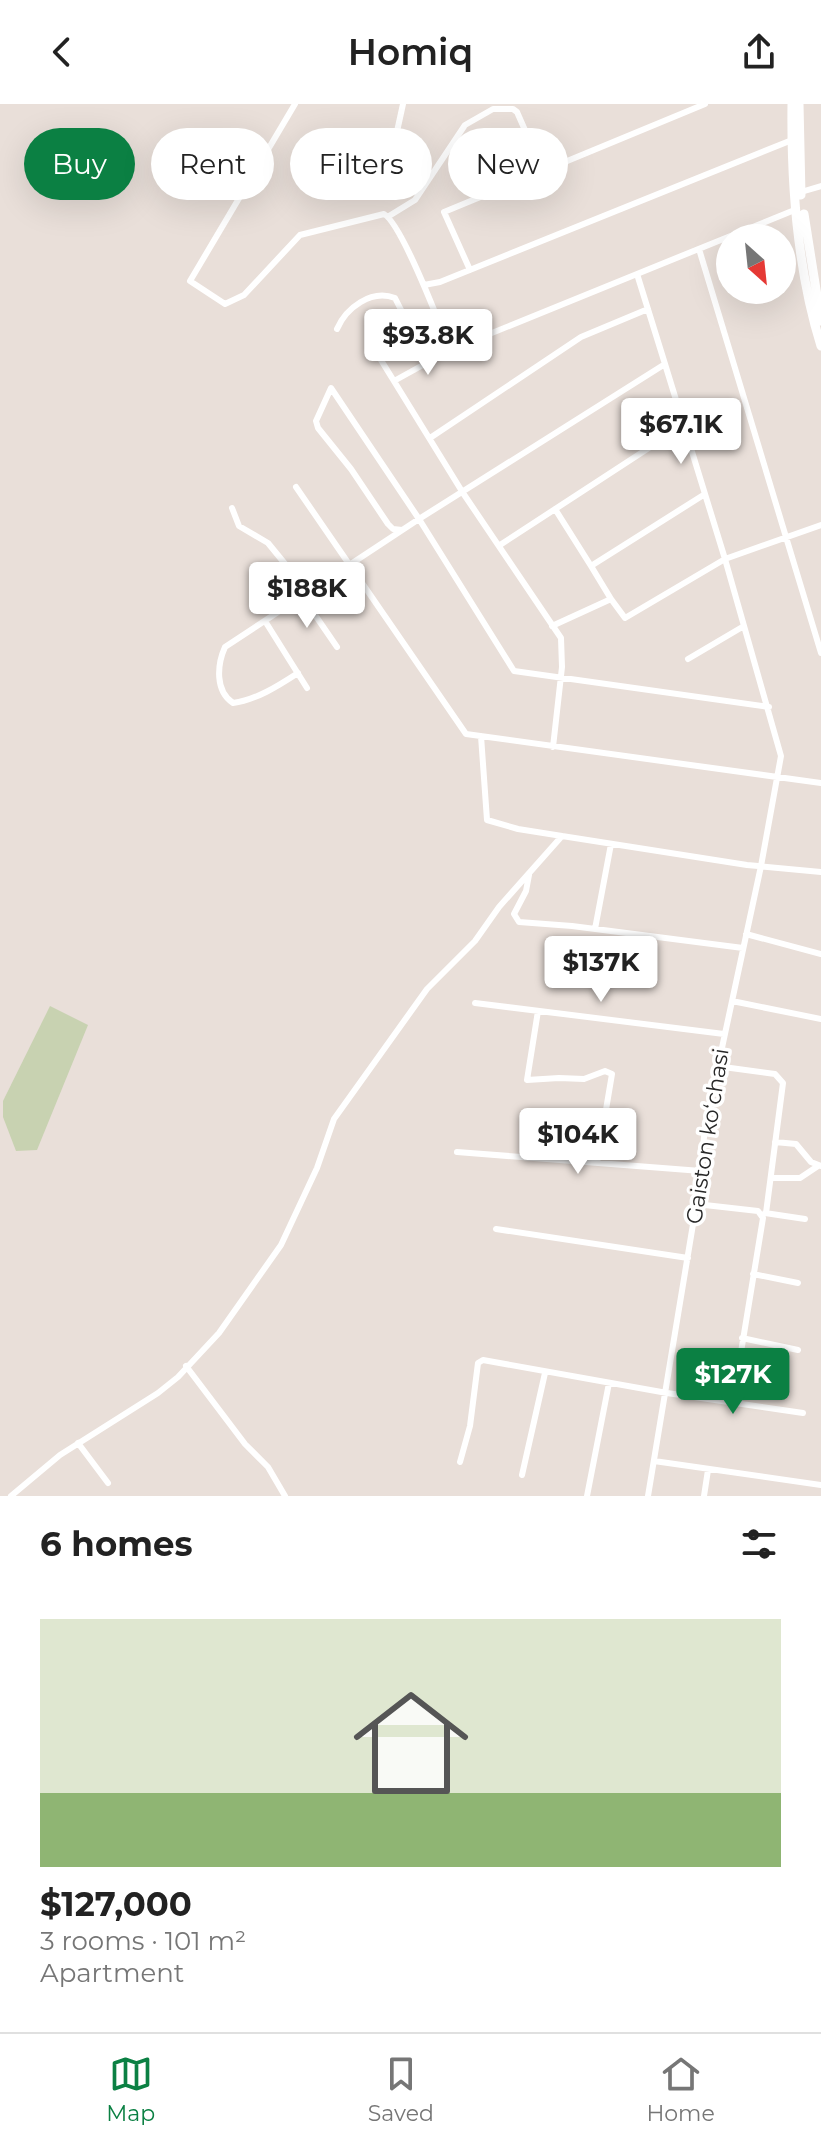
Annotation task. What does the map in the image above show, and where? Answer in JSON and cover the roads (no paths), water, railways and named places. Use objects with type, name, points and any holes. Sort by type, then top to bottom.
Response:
[{"type":"main road","points":[[792,104],[797,209],[805,275],[821,346]]},
{"type":"main road","points":[[799,104],[801,192],[807,248],[821,321]]},
{"type":"street","points":[[295,104],[190,281],[225,304],[244,295],[300,235],[384,214],[389,216],[424,285],[450,350]]},
{"type":"street","points":[[398,128],[403,104]]},
{"type":"street","points":[[568,161],[705,104]]},
{"type":"street","points":[[463,128],[477,116],[493,109],[513,109],[524,128]]},
{"type":"street","points":[[424,285],[440,282],[792,140]]},
{"type":"street","points":[[389,216],[415,200],[448,150]]},
{"type":"street","points":[[801,192],[821,186]]},
{"type":"street","points":[[470,270],[444,212],[473,200]]},
{"type":"street","points":[[394,381],[431,358],[797,209]]},
{"type":"street","points":[[699,249],[821,653]]},
{"type":"street","name":"Gaiston koʻchasi","points":[[637,274],[725,559],[781,756],[761,866],[705,1127],[688,1258],[648,1496]]},
{"type":"street","points":[[337,329],[349,309],[372,298],[388,295],[395,298],[424,355],[431,358]]},
{"type":"street","points":[[430,438],[581,337],[648,309]]},
{"type":"street","points":[[376,352],[463,493],[561,638],[561,679],[553,747]]},
{"type":"street","points":[[298,673],[242,702],[233,703],[220,688],[219,674],[225,647],[419,519],[665,364]]},
{"type":"street","points":[[402,530],[393,529],[388,524],[351,469],[318,428],[316,421],[331,388],[419,519],[514,671],[769,707]]},
{"type":"street","points":[[500,545],[684,425]]},
{"type":"street","points":[[296,487],[462,731],[553,747],[821,783]]},
{"type":"street","points":[[591,566],[705,494]]},
{"type":"street","points":[[232,508],[239,526],[268,543],[305,594],[337,647]]},
{"type":"street","points":[[555,509],[625,618],[725,559],[821,525]]},
{"type":"street","points":[[552,626],[611,599]]},
{"type":"street","points":[[265,621],[307,688]]},
{"type":"street","points":[[688,659],[744,626]]},
{"type":"street","points":[[481,736],[487,820],[518,829],[611,844],[821,872]]},
{"type":"street","points":[[11,1496],[78,1443],[158,1393],[219,1333],[281,1245],[317,1168],[334,1119],[427,989],[475,941],[499,907],[562,836]]},
{"type":"street","points":[[595,929],[611,844]]},
{"type":"street","points":[[529,875],[526,891],[515,910],[519,922],[743,948]]},
{"type":"street","points":[[746,934],[821,954]]},
{"type":"street","points":[[732,1001],[821,1019]]},
{"type":"street","points":[[475,1003],[724,1034]]},
{"type":"street","points":[[538,1011],[527,1080],[584,1079],[605,1071],[612,1074],[597,1163]]},
{"type":"street","points":[[716,1066],[775,1074],[782,1080],[771,1178],[762,1212],[733,1401]]},
{"type":"street","points":[[775,1142],[796,1144],[811,1162],[819,1166]]},
{"type":"street","points":[[457,1152],[701,1171]]},
{"type":"street","points":[[771,1178],[800,1178],[819,1166]]},
{"type":"street","points":[[696,1204],[805,1219]]},
{"type":"street","points":[[496,1229],[688,1258]]},
{"type":"street","points":[[753,1274],[798,1283]]},
{"type":"street","points":[[742,1338],[798,1350]]},
{"type":"street","points":[[460,1462],[470,1426],[478,1363],[489,1360],[545,1373],[803,1413]]},
{"type":"street","points":[[186,1366],[245,1444],[268,1467],[285,1496]]},
{"type":"street","points":[[522,1475],[545,1373]]},
{"type":"street","points":[[587,1496],[609,1383]]},
{"type":"street","points":[[78,1443],[108,1483]]},
{"type":"street","points":[[654,1461],[821,1485]]},
{"type":"street","points":[[704,1496],[708,1470]]}]
